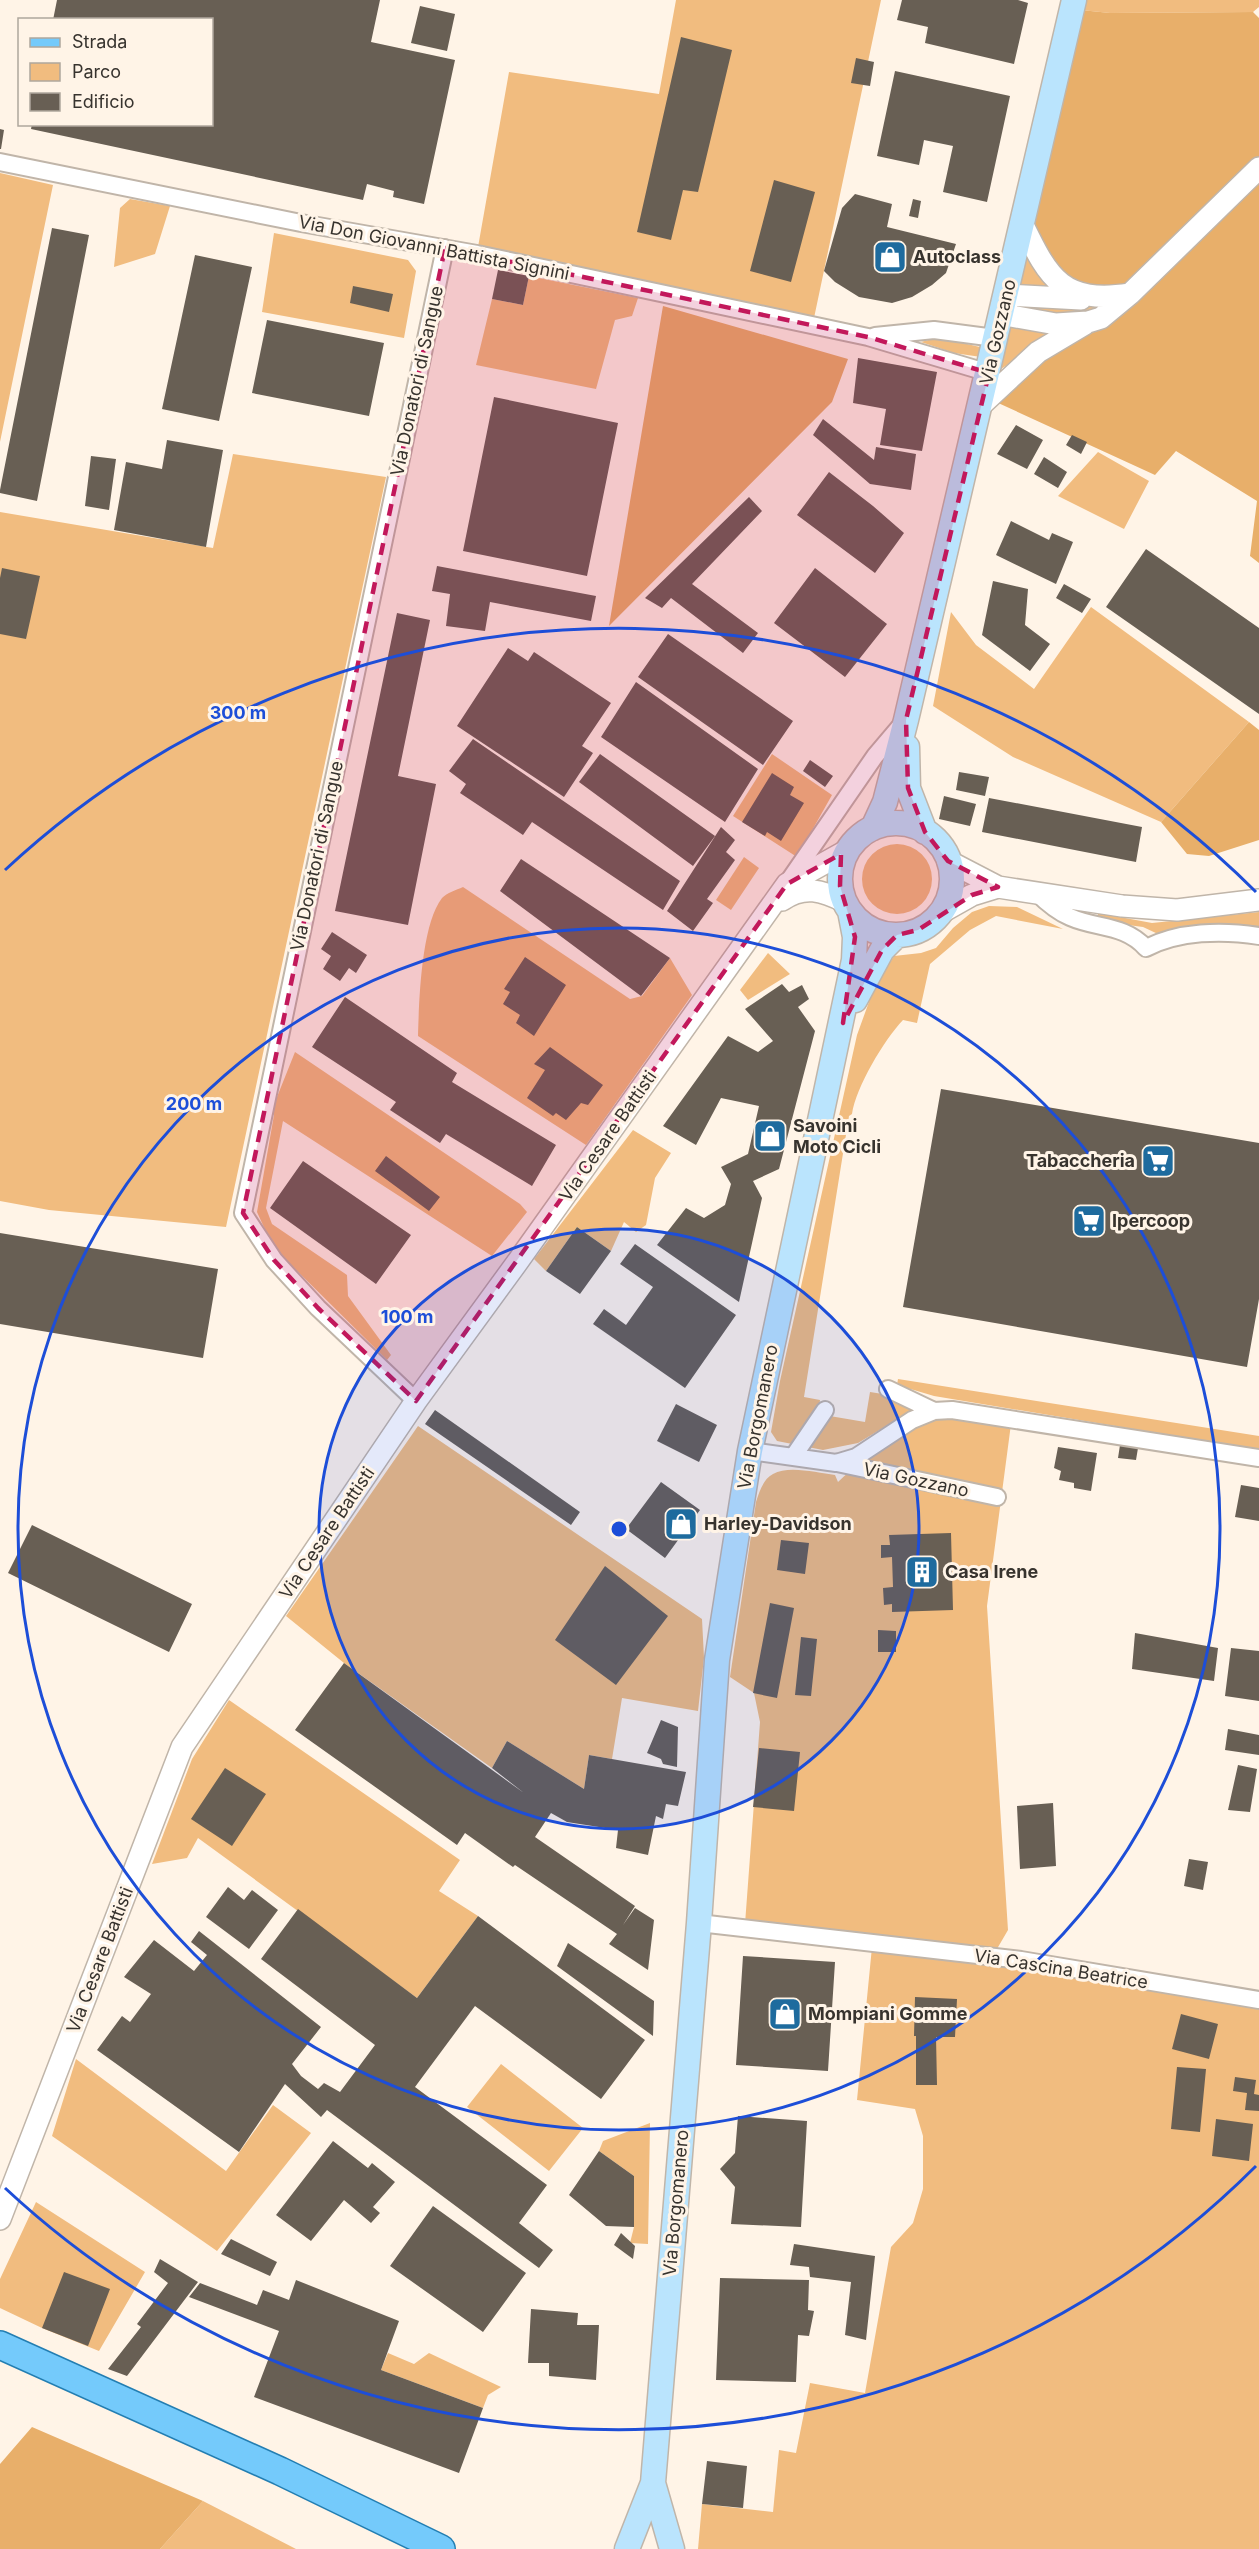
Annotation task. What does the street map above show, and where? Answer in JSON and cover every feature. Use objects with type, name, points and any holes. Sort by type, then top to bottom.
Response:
[{"type":"main road","name":"Via Gozzano","points":[[906,720],[989,373],[1002,305],[1023,225],[1074,0]]},
{"type":"main road","points":[[873,828],[885,802],[906,720]]},
{"type":"main road","points":[[906,720],[908,788],[925,832]]},
{"type":"main road","points":[[900,824],[925,832],[938,843],[951,872],[950,889],[940,913],[918,930],[897,935],[871,929],[847,906],[840,875],[848,850],[860,837],[873,828],[900,824]]},
{"type":"main road","name":"Via Borgomanero","points":[[627,2549],[653,2483],[699,1923],[717,1660],[750,1451],[820,1113],[843,1023],[854,960],[855,937],[847,906]]},
{"type":"main road","name":"Via Borgomanero","points":[[843,1023],[882,950],[897,935]]},
{"type":"main road","points":[[0,2345],[280,2471],[441,2549]]},
{"type":"main road","name":"Via Borgomanero","points":[[653,2483],[672,2549]]},
{"type":"street","name":"Via Don Giovanni Battista Signini","points":[[0,162],[301,223],[445,248],[868,338],[989,373]]},
{"type":"street","points":[[1002,305],[1056,324],[1088,322],[1101,318],[1130,294],[1259,168]]},
{"type":"street","points":[[1023,225],[1036,254],[1055,279],[1068,289],[1105,296]]},
{"type":"street","name":"Via Donatori di Sangue","points":[[416,1401],[382,1372],[318,1308],[274,1260],[243,1214],[445,248]]},
{"type":"street","points":[[1002,305],[1130,294]]},
{"type":"street","points":[[981,405],[1038,352],[1088,322]]},
{"type":"street","name":"Via Don Giovanni Battista Signini","points":[[868,338],[934,330],[995,338]]},
{"type":"street","name":"Via Cesare Battisti","points":[[0,2219],[182,1747],[416,1401],[523,1255],[787,884],[874,756],[906,720]]},
{"type":"street","name":"Via Cesare Battisti","points":[[787,884],[848,850]]},
{"type":"street","points":[[948,861],[998,887],[1122,906],[1177,910],[1259,900]]},
{"type":"street","points":[[940,913],[972,895],[998,887]]},
{"type":"street","name":"Via Cesare Battisti","points":[[769,909],[789,895],[801,890],[824,891],[847,906]]},
{"type":"street","points":[[1036,892],[1053,908],[1070,917],[1135,936],[1146,948],[1161,940],[1212,933],[1236,932],[1259,936]]},
{"type":"street","points":[[888,1389],[934,1412],[952,1410],[1259,1458]]},
{"type":"street","points":[[792,1457],[825,1410]]},
{"type":"street","name":"Via Gozzano","points":[[836,1463],[856,1456],[889,1434],[934,1412]]},
{"type":"street","name":"Via Gozzano","points":[[750,1451],[836,1463],[997,1497]]},
{"type":"street","name":"Via Cascina Beatrice","points":[[699,1923],[1021,1960],[1259,2000]]},
{"type":"highlighted area","points":[[445,248],[868,337],[989,373],[906,720],[908,788],[925,832],[948,861],[998,887],[972,895],[918,930],[897,935],[882,950],[843,1023],[855,937],[840,886],[841,854],[787,884],[416,1401],[318,1308],[274,1260],[243,1213]]},
{"type":"green space","points":[[676,0],[881,0],[814,318],[478,247],[509,72],[659,94]]},
{"type":"green space","points":[[1083,0],[1259,0],[1259,7],[1253,12],[1110,13],[1081,10]]},
{"type":"green space","points":[[0,173],[53,185],[0,442]]},
{"type":"green space","points":[[130,199],[170,206],[155,254],[114,267],[120,208]]},
{"type":"green space","points":[[274,233],[408,260],[416,271],[404,338],[262,312]]},
{"type":"green space","points":[[1026,250],[1058,291],[1016,288]]},
{"type":"green space","points":[[529,276],[638,298],[632,316],[615,320],[596,389],[476,365],[492,299],[523,305]]},
{"type":"green space","points":[[1014,300],[1104,302],[1097,309],[1087,313],[1061,315],[1013,307]]},
{"type":"green space","points":[[1006,323],[1044,333],[1057,334],[996,372]]},
{"type":"green space","points":[[946,339],[984,348],[981,357],[954,353],[921,342]]},
{"type":"green space","points":[[1098,452],[1149,481],[1124,529],[1058,496]]},
{"type":"green space","points":[[233,454],[386,477],[226,1227],[49,1210],[0,1201],[0,512],[213,548]]},
{"type":"green space","points":[[1091,607],[1249,722],[1161,822],[1013,757],[933,706],[951,612],[976,645],[1034,689]]},
{"type":"green space","points":[[772,754],[832,795],[797,857],[733,816]]},
{"type":"green space","points":[[897,844],[910,847],[922,854],[929,866],[932,879],[929,892],[922,904],[910,911],[897,914],[884,911],[872,904],[865,892],[862,879],[865,866],[872,854],[884,847]]},
{"type":"green space","points":[[744,857],[759,868],[731,910],[716,900]]},
{"type":"green space","points":[[463,887],[630,999],[642,996],[670,958],[692,995],[586,1145],[418,1036],[422,964],[430,926],[442,898]]},
{"type":"green space","points":[[989,906],[1017,907],[1063,929],[996,916],[970,930],[930,964],[917,1023],[903,1020],[872,1064],[859,1091],[852,1114],[849,1116],[804,1397],[820,1400],[818,1414],[865,1422],[870,1392],[889,1395],[916,1408],[858,1443],[823,1450],[777,1441],[771,1432],[780,1381],[857,1035],[874,988],[894,956],[921,953],[936,948],[953,928],[972,912]]},
{"type":"green space","points":[[1259,912],[1259,926],[1202,928],[1158,934],[1143,927],[1098,921],[1098,913],[1152,923]]},
{"type":"green space","points":[[768,953],[790,974],[748,1000],[740,990]]},
{"type":"green space","points":[[295,1052],[520,1204],[527,1212],[492,1256],[283,1121],[266,1208],[272,1224],[347,1275],[348,1296],[391,1355],[387,1360],[273,1247],[257,1212],[274,1115],[271,1112]]},
{"type":"green space","points":[[633,1130],[671,1153],[655,1178],[646,1225],[636,1232],[624,1222],[611,1251],[577,1227],[546,1271],[534,1259]]},
{"type":"green space","points":[[898,1379],[1259,1436],[1259,1450],[934,1396],[897,1385]]},
{"type":"green space","points":[[942,1417],[1011,1424],[987,1606],[1008,1930],[994,1954],[745,1924],[760,1722],[754,1693],[730,1677],[756,1502],[760,1491],[770,1476],[787,1470],[835,1475],[838,1482],[861,1462],[900,1435]]},
{"type":"green space","points":[[418,1426],[702,1619],[704,1658],[698,1711],[622,1698],[612,1759],[589,1755],[584,1789],[507,1741],[492,1768],[344,1663],[286,1616]]},
{"type":"green space","points":[[229,1700],[460,1860],[439,1891],[478,1916],[417,1998],[198,1838],[187,1858],[152,1864],[192,1759]]},
{"type":"green space","points":[[872,1947],[1259,2006],[1259,2549],[698,2549],[702,2504],[773,2512],[779,2450],[796,2453],[810,2383],[865,2393],[891,2247],[913,2223],[923,2189],[923,2136],[915,2109],[857,2100]]},
{"type":"green space","points":[[76,2059],[226,2171],[273,2105],[311,2133],[217,2251],[52,2136]]},
{"type":"green space","points":[[501,2064],[583,2128],[549,2171],[467,2107]]},
{"type":"green space","points":[[650,2123],[648,2244],[630,2243],[634,2227],[634,2176],[599,2151],[603,2141]]},
{"type":"green space","points":[[36,2202],[145,2272],[99,2351],[0,2308],[0,2279]]},
{"type":"green space","points":[[388,2353],[414,2364],[429,2353],[501,2387],[488,2395],[483,2408],[381,2370]]},
{"type":"green space","points":[[203,2501],[296,2549],[160,2549]]},
{"type":"shaded area","points":[[1081,10],[1110,13],[1253,12],[1259,18],[1259,157],[1122,288],[1079,285],[1060,276],[1034,226]]},
{"type":"shaded area","points":[[1259,174],[1259,563],[1250,556],[1257,501],[1176,451],[1155,475],[996,402],[1017,380]]},
{"type":"shaded area","points":[[663,306],[848,359],[832,402],[609,626]]},
{"type":"shaded area","points":[[1249,722],[1259,730],[1259,840],[1209,856],[1187,854],[1161,822]]},
{"type":"shaded area","points":[[32,2427],[203,2501],[160,2549],[0,2549],[0,2464]]},
{"type":"building","points":[[57,0],[380,0],[371,42],[455,60],[424,204],[393,197],[394,191],[367,184],[363,200],[31,129],[32,126],[213,126],[213,18],[53,18]]},
{"type":"building","points":[[902,0],[1018,0],[1028,3],[1014,64],[925,43],[928,27],[897,20]]},
{"type":"building","points":[[420,6],[455,14],[447,51],[411,43]]},
{"type":"building","points":[[681,37],[732,50],[698,192],[683,190],[671,240],[637,232]]},
{"type":"building","points":[[856,58],[874,62],[870,86],[851,83]]},
{"type":"building","points":[[895,71],[1010,96],[987,202],[943,192],[953,146],[924,140],[919,165],[877,156]]},
{"type":"building","points":[[0,129],[4,130],[1,149],[0,149]]},
{"type":"building","points":[[774,180],[815,192],[791,282],[750,271]]},
{"type":"building","name":"Autoclass","points":[[855,194],[892,204],[887,227],[956,244],[946,273],[912,297],[892,303],[859,297],[835,282],[824,271],[842,208]]},
{"type":"building","points":[[913,199],[921,201],[918,218],[909,216]]},
{"type":"building","points":[[52,228],[89,235],[37,501],[0,493],[0,490]]},
{"type":"building","points":[[195,255],[252,267],[219,421],[162,409]]},
{"type":"building","points":[[498,270],[529,276],[523,305],[492,299]]},
{"type":"building","points":[[353,286],[393,294],[389,312],[350,303]]},
{"type":"building","points":[[267,320],[384,343],[369,416],[252,393]]},
{"type":"building","points":[[858,358],[937,372],[922,451],[880,445],[886,409],[853,403]]},
{"type":"building","points":[[494,397],[618,423],[587,576],[463,551]]},
{"type":"building","points":[[823,419],[874,460],[876,447],[916,454],[911,490],[870,484],[813,435]]},
{"type":"building","points":[[1016,425],[1043,440],[1027,469],[997,454]]},
{"type":"building","points":[[1072,435],[1087,442],[1081,454],[1066,445]]},
{"type":"building","points":[[167,440],[223,450],[206,547],[114,530],[126,462],[162,469]]},
{"type":"building","points":[[91,456],[116,459],[109,510],[85,506]]},
{"type":"building","points":[[1044,457],[1067,472],[1058,488],[1034,474]]},
{"type":"building","points":[[829,472],[904,533],[875,573],[797,515]]},
{"type":"building","points":[[749,497],[762,511],[692,584],[758,633],[743,653],[671,598],[662,608],[645,598]]},
{"type":"building","points":[[1011,521],[1049,540],[1052,533],[1073,542],[1056,584],[996,555]]},
{"type":"building","points":[[1146,549],[1259,628],[1259,714],[1106,607]]},
{"type":"building","points":[[437,566],[596,596],[591,621],[490,602],[485,631],[446,626],[450,594],[432,591]]},
{"type":"building","points":[[2,568],[40,576],[26,639],[0,634]]},
{"type":"building","points":[[815,568],[887,624],[845,677],[774,623]]},
{"type":"building","points":[[993,581],[1028,589],[1025,625],[1050,644],[1030,671],[982,635]]},
{"type":"building","points":[[1064,584],[1091,599],[1082,613],[1056,598]]},
{"type":"building","points":[[397,613],[430,620],[398,776],[436,784],[408,925],[335,911]]},
{"type":"building","points":[[668,634],[793,721],[763,765],[638,677]]},
{"type":"building","points":[[508,648],[528,661],[534,652],[611,703],[582,746],[593,753],[564,797],[457,726]]},
{"type":"building","points":[[636,682],[758,769],[725,822],[601,737]]},
{"type":"building","points":[[473,739],[680,881],[663,910],[532,822],[523,835],[460,793],[466,784],[449,771]]},
{"type":"building","points":[[600,754],[715,836],[693,866],[579,782]]},
{"type":"building","points":[[810,760],[833,776],[825,787],[803,771]]},
{"type":"building","points":[[959,772],[989,777],[985,796],[956,790]]},
{"type":"building","points":[[772,773],[794,787],[790,795],[804,803],[781,841],[767,832],[765,836],[742,822]]},
{"type":"building","points":[[944,796],[976,804],[970,826],[939,819]]},
{"type":"building","points":[[989,798],[1142,827],[1136,862],[982,832]]},
{"type":"building","points":[[721,827],[735,840],[726,852],[735,860],[707,899],[713,903],[693,931],[667,911]]},
{"type":"building","points":[[521,859],[670,958],[641,996],[500,891]]},
{"type":"building","points":[[332,932],[367,955],[356,973],[349,968],[340,981],[323,969],[331,956],[321,949]]},
{"type":"building","points":[[525,957],[566,985],[534,1036],[516,1023],[520,1015],[503,1004],[510,992],[504,989]]},
{"type":"building","name":"Savoini Moto Cicli","points":[[782,984],[789,992],[802,985],[809,999],[798,1007],[815,1031],[779,1169],[753,1181],[762,1198],[739,1302],[657,1245],[686,1208],[704,1218],[725,1205],[731,1184],[721,1167],[748,1154],[759,1106],[721,1098],[696,1145],[663,1126],[728,1036],[758,1052],[773,1041],[745,1009]]},
{"type":"building","points":[[345,997],[457,1073],[452,1082],[556,1145],[532,1186],[446,1134],[440,1143],[390,1110],[396,1102],[312,1047]]},
{"type":"building","points":[[550,1047],[603,1085],[588,1105],[581,1103],[566,1120],[556,1113],[553,1116],[527,1098],[545,1070],[534,1064]]},
{"type":"building","name":"Ipercoop","points":[[941,1089],[1259,1143],[1259,1299],[1247,1367],[903,1307]]},
{"type":"building","points":[[386,1156],[440,1197],[429,1211],[375,1171]]},
{"type":"building","points":[[303,1161],[411,1235],[376,1284],[270,1208]]},
{"type":"building","points":[[577,1227],[611,1251],[580,1294],[546,1271]]},
{"type":"building","points":[[0,1233],[218,1269],[203,1358],[0,1324]]},
{"type":"building","points":[[635,1244],[736,1315],[685,1388],[593,1324],[604,1309],[626,1325],[653,1287],[620,1264]]},
{"type":"building","points":[[676,1404],[717,1425],[699,1462],[657,1441]]},
{"type":"building","points":[[435,1410],[580,1512],[571,1525],[425,1424]]},
{"type":"building","points":[[1120,1445],[1138,1448],[1136,1460],[1118,1458]]},
{"type":"building","points":[[1058,1447],[1097,1453],[1091,1491],[1074,1488],[1074,1483],[1059,1480],[1061,1471],[1054,1468]]},
{"type":"building","points":[[661,1482],[700,1510],[665,1558],[626,1529]]},
{"type":"building","points":[[1241,1485],[1259,1488],[1259,1521],[1235,1517]]},
{"type":"building","points":[[32,1525],[192,1604],[169,1652],[8,1573]]},
{"type":"building","name":"Casa Irene","points":[[951,1533],[953,1610],[892,1612],[892,1604],[884,1605],[883,1588],[893,1587],[892,1557],[881,1558],[881,1545],[890,1545],[889,1535]]},
{"type":"building","points":[[781,1540],[809,1543],[805,1574],[777,1570]]},
{"type":"building","points":[[605,1566],[668,1616],[616,1685],[555,1640]]},
{"type":"building","points":[[770,1603],[794,1608],[777,1698],[753,1693]]},
{"type":"building","points":[[878,1630],[896,1631],[896,1652],[878,1652]]},
{"type":"building","points":[[1135,1633],[1218,1648],[1214,1681],[1132,1669]]},
{"type":"building","points":[[801,1637],[817,1639],[811,1696],[795,1695]]},
{"type":"building","points":[[1231,1648],[1259,1651],[1259,1701],[1225,1696]]},
{"type":"building","points":[[344,1663],[524,1793],[492,1768],[507,1741],[584,1789],[589,1755],[686,1772],[678,1806],[666,1804],[663,1819],[656,1816],[648,1855],[616,1848],[618,1830],[567,1822],[551,1813],[535,1837],[635,1906],[623,1925],[635,1908],[654,1920],[648,1970],[609,1944],[617,1934],[465,1833],[457,1845],[295,1730]]},
{"type":"building","points":[[661,1720],[678,1727],[677,1767],[663,1764],[661,1759],[647,1753]]},
{"type":"building","points":[[1228,1729],[1259,1735],[1259,1755],[1225,1750]]},
{"type":"building","points":[[759,1748],[800,1752],[794,1811],[753,1807]]},
{"type":"building","points":[[1238,1765],[1257,1769],[1250,1812],[1228,1810]]},
{"type":"building","points":[[225,1768],[266,1794],[232,1846],[191,1819]]},
{"type":"building","points":[[1053,1803],[1056,1866],[1020,1869],[1017,1806]]},
{"type":"building","points":[[1189,1859],[1208,1862],[1203,1890],[1184,1886]]},
{"type":"building","points":[[228,1887],[244,1900],[252,1890],[278,1910],[249,1949],[206,1917]]},
{"type":"building","points":[[298,1909],[417,1998],[478,1916],[645,2040],[601,2099],[475,2006],[415,2087],[547,2185],[519,2223],[553,2250],[539,2268],[327,2110],[321,2117],[285,2084],[239,2152],[97,2050],[122,2016],[130,2022],[151,1994],[124,1977],[154,1940],[194,1971],[207,1955],[191,1942],[199,1931],[321,2027],[292,2064],[301,2076],[318,2089],[324,2083],[340,2092],[375,2045],[261,1959]]},
{"type":"building","points":[[568,1943],[654,2001],[653,2036],[557,1966]]},
{"type":"building","name":"Mompiani Gomme","points":[[743,1956],[835,1962],[828,2071],[736,2065]]},
{"type":"building","points":[[915,1997],[957,1999],[955,2037],[936,2037],[937,2085],[916,2085]]},
{"type":"building","points":[[1181,2014],[1218,2024],[1209,2059],[1172,2049]]},
{"type":"building","points":[[1177,2067],[1206,2069],[1200,2132],[1171,2129]]},
{"type":"building","points":[[1235,2077],[1256,2080],[1254,2094],[1259,2095],[1259,2111],[1245,2110],[1247,2093],[1233,2091]]},
{"type":"building","points":[[738,2116],[807,2121],[801,2227],[731,2224],[735,2187],[720,2169],[735,2153]]},
{"type":"building","points":[[1216,2119],[1253,2124],[1249,2161],[1212,2156]]},
{"type":"building","points":[[333,2141],[368,2168],[372,2163],[395,2182],[373,2207],[380,2213],[371,2223],[344,2200],[311,2241],[276,2215]]},
{"type":"building","points":[[599,2151],[634,2176],[634,2227],[606,2226],[569,2195]]},
{"type":"building","points":[[433,2206],[526,2273],[483,2332],[390,2266]]},
{"type":"building","points":[[621,2233],[635,2246],[633,2259],[614,2245]]},
{"type":"building","points":[[231,2239],[277,2262],[270,2276],[221,2254]]},
{"type":"building","points":[[794,2244],[875,2256],[866,2340],[845,2335],[851,2282],[810,2277],[809,2267],[790,2265]]},
{"type":"building","points":[[160,2259],[198,2282],[127,2376],[108,2369],[141,2327],[137,2324],[168,2283],[154,2272]]},
{"type":"building","points":[[64,2272],[110,2289],[88,2346],[42,2328]]},
{"type":"building","points":[[720,2278],[809,2280],[808,2310],[814,2311],[809,2336],[798,2335],[796,2382],[716,2380]]},
{"type":"building","points":[[296,2280],[399,2321],[381,2370],[483,2408],[459,2473],[254,2397],[279,2331],[189,2297],[200,2283],[257,2305],[263,2290],[289,2300]]},
{"type":"building","points":[[531,2309],[578,2313],[577,2325],[599,2325],[596,2380],[549,2376],[549,2363],[528,2363]]},
{"type":"building","points":[[707,2461],[747,2466],[743,2508],[702,2504]]},
{"type":"place","name":"Autoclass","points":[[890,257]]},
{"type":"place","name":"Savoini Moto Cicli","points":[[770,1136]]},
{"type":"place","name":"Tabaccheria","points":[[1158,1161]]},
{"type":"place","name":"Ipercoop","points":[[1089,1221]]},
{"type":"place","name":"Harley-Davidson","points":[[681,1524]]},
{"type":"place","name":"Casa Irene","points":[[922,1572]]},
{"type":"place","name":"Mompiani Gomme","points":[[785,2014]]}]
